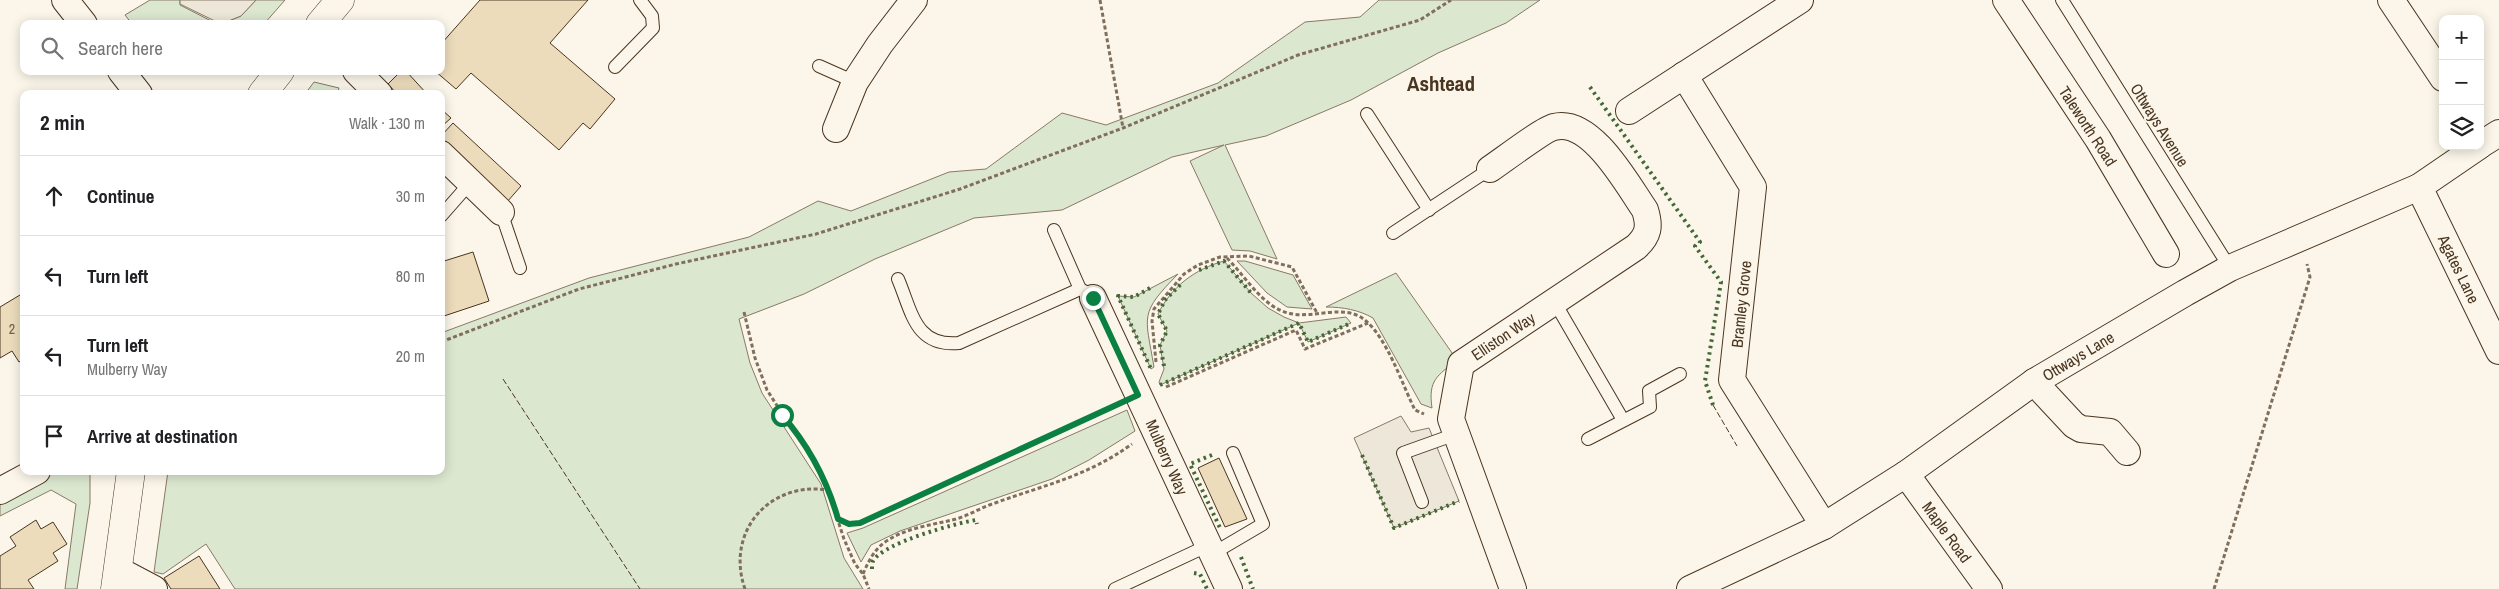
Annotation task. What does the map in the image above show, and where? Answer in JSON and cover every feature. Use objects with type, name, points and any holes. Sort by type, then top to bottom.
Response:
[{"type":"highway","points":[[323,20],[340,0]]},
{"type":"highway","points":[[265,90],[277,75]]},
{"type":"highway","points":[[116,580],[130,475]]},
{"type":"street","points":[[65,0],[81,20]]},
{"type":"street","points":[[836,129],[855,82],[880,44],[914,0]]},
{"type":"street","points":[[1629,111],[1800,0]]},
{"type":"street","name":"Taleworth Road","points":[[2006,0],[2098,139],[2166,254]]},
{"type":"street","points":[[2391,0],[2439,72]]},
{"type":"street","points":[[124,75],[136,90]]},
{"type":"street","points":[[360,75],[375,90]]},
{"type":"street","name":"Bramley Grove","points":[[1684,75],[1753,187],[1732,380],[1824,526]]},
{"type":"street","name":"Elliston Way","points":[[1454,427],[1461,364],[1636,247],[1649,230],[1649,221],[1645,210],[1596,142],[1578,129],[1554,127],[1490,169]]},
{"type":"street","name":"Ottways Lane","points":[[1690,589],[1824,526],[1906,474],[2034,382],[2230,268],[2419,187],[2485,140]]},
{"type":"street","points":[[445,158],[501,212]]},
{"type":"street","name":"Agates Lane","points":[[2419,187],[2499,351]]},
{"type":"street","name":"Mulberry Way","points":[[1086,294],[1144,391],[1155,428],[1229,589]]},
{"type":"street","points":[[2034,382],[2074,425],[2081,429],[2110,432],[2127,452]]},
{"type":"street","points":[[1454,427],[1513,589]]},
{"type":"street","name":"Maple Road","points":[[1906,474],[1989,589]]},
{"type":"street","points":[[0,491],[30,475]]},
{"type":"street","points":[[116,580],[154,589]]},
{"type":"lane","points":[[615,67],[653,28],[652,16],[640,0]]},
{"type":"lane","name":"Ottways Avenue","points":[[2062,0],[2230,268]]},
{"type":"lane","points":[[819,66],[855,82]]},
{"type":"lane","points":[[1367,114],[1429,210]]},
{"type":"lane","points":[[1393,234],[1490,169]]},
{"type":"lane","points":[[445,211],[470,182]]},
{"type":"lane","points":[[501,212],[520,268]]},
{"type":"lane","points":[[898,279],[919,330],[944,344],[959,343],[1086,294],[1054,230]]},
{"type":"lane","points":[[1554,301],[1624,420]]},
{"type":"lane","points":[[1588,440],[1650,407],[1649,391],[1680,374]]},
{"type":"lane","points":[[1422,502],[1403,453],[1454,427]]},
{"type":"lane","points":[[1115,589],[1210,550],[1264,524],[1233,453]]},
{"type":"path","points":[[1100,0],[1122,128]]},
{"type":"path","points":[[445,340],[579,289],[676,264],[816,234],[960,188],[1122,128],[1298,55],[1420,20],[1451,0]]},
{"type":"path","points":[[2214,589],[2310,277],[2301,238]]},
{"type":"path","points":[[838,519],[849,524],[860,523],[1144,391],[1157,376],[1152,321],[1154,309],[1184,274],[1198,265],[1220,257],[1249,256],[1292,267],[1317,314]]},
{"type":"path","points":[[1226,258],[1268,302],[1287,313],[1305,316],[1349,312],[1368,323],[1377,333],[1415,410],[1454,427]]},
{"type":"path","points":[[744,312],[755,358],[768,390],[782,415],[802,438],[824,478],[856,564],[863,574],[869,589]]},
{"type":"path","points":[[1144,391],[1154,393],[1296,330],[1305,349],[1368,323]]},
{"type":"path","points":[[863,574],[873,553],[887,541],[920,526],[958,518],[995,503],[1060,483],[1108,461],[1155,428]]},
{"type":"path","points":[[745,589],[740,574],[741,550],[746,532],[763,506],[780,495],[817,488],[828,490]]},
{"type":"green space","points":[[150,0],[180,0],[180,5],[209,20],[129,20],[125,15]]},
{"type":"green space","points":[[256,0],[285,0],[268,20],[231,20],[241,16]]},
{"type":"green space","points":[[1379,0],[1540,0],[1506,23],[1438,53],[1351,100],[1266,136],[1225,145],[1277,259],[1250,251],[1232,250],[1190,161],[1224,145],[1172,157],[1062,210],[974,218],[875,259],[804,294],[739,319],[750,363],[762,393],[821,484],[844,558],[863,589],[235,589],[206,544],[163,574],[154,572],[167,475],[445,475],[445,332],[589,278],[749,237],[818,201],[851,211],[949,172],[986,169],[1062,113],[1106,125],[1218,83],[1305,22],[1360,17]]},
{"type":"green space","points":[[314,82],[339,88],[338,90],[308,90]]},
{"type":"green space","points":[[1224,261],[1251,293],[1268,308],[1299,323],[1160,385],[1159,382],[1164,369],[1160,345],[1167,331],[1158,314],[1163,304],[1185,280],[1213,264]]},
{"type":"green space","points":[[1237,261],[1245,261],[1293,275],[1312,309],[1287,307],[1267,293]]},
{"type":"green space","points":[[1396,273],[1457,360],[1439,375],[1433,385],[1431,391],[1432,408],[1421,404],[1373,318],[1351,309],[1326,307]]},
{"type":"green space","points":[[1178,274],[1157,298],[1148,316],[1148,336],[1154,367],[1151,369],[1118,296],[1134,297]]},
{"type":"green space","points":[[1346,317],[1351,323],[1308,342],[1299,323]]},
{"type":"green space","points":[[1127,410],[1135,431],[1089,460],[1052,479],[900,531],[871,545],[861,562],[847,533],[863,528]]},
{"type":"green space","points":[[41,475],[90,475],[90,503],[77,589],[65,589],[76,504],[51,490],[0,516],[0,500]]},
{"type":"shaded area","points":[[180,0],[256,0],[241,16],[231,20],[213,20],[180,4]]},
{"type":"shaded area","points":[[1401,416],[1411,432],[1429,428],[1459,501],[1394,528],[1354,438]]},
{"type":"building","points":[[480,0],[588,0],[550,43],[615,99],[590,129],[583,123],[559,150],[471,73],[456,89],[440,75],[445,75],[445,39]]},
{"type":"building","points":[[397,75],[410,75],[423,90],[393,90],[388,84]]},
{"type":"building","points":[[445,113],[451,118],[445,123]]},
{"type":"building","points":[[453,123],[521,186],[507,202],[445,145],[445,132]]},
{"type":"building","points":[[473,252],[489,301],[445,316],[445,261]]},
{"type":"building","points":[[20,295],[19,362],[12,351],[0,358],[0,307]]},
{"type":"building","points":[[1219,458],[1247,519],[1225,527],[1198,468]]},
{"type":"building","points":[[36,520],[41,529],[53,522],[67,544],[53,553],[58,561],[28,580],[34,589],[0,589],[0,556],[16,546],[10,537]]},
{"type":"building","points":[[199,556],[220,589],[171,589],[164,578]]},
{"type":"hedge","points":[[1590,87],[1700,242],[1695,246],[1721,282],[1705,381],[1713,405]]},
{"type":"hedge","points":[[1199,270],[1224,261],[1251,293]]},
{"type":"hedge","points":[[1164,366],[1160,345],[1167,331],[1158,314],[1165,300],[1182,283]]},
{"type":"hedge","points":[[1150,288],[1134,297],[1118,296],[1151,369]]},
{"type":"hedge","points":[[1160,385],[1299,323],[1308,342],[1351,323]]},
{"type":"hedge","points":[[1212,455],[1190,464],[1221,530]]},
{"type":"hedge","points":[[1362,455],[1394,528],[1459,501]]},
{"type":"hedge","points":[[872,569],[873,561],[879,554],[890,547],[921,535],[966,522],[976,520],[977,524]]},
{"type":"hedge","points":[[1241,557],[1253,589]]},
{"type":"hedge","points":[[1194,573],[1200,574],[1207,589]]},
{"type":"fence","points":[[503,379],[640,589]]},
{"type":"fence","points":[[1713,405],[1737,446]]},
{"type":"district","name":"Ashtead","points":[[1441,83]]},
{"type":"route","points":[[782,415],[802,438],[824,478],[838,519],[849,524],[860,523],[1138,395],[1093,298]]}]
